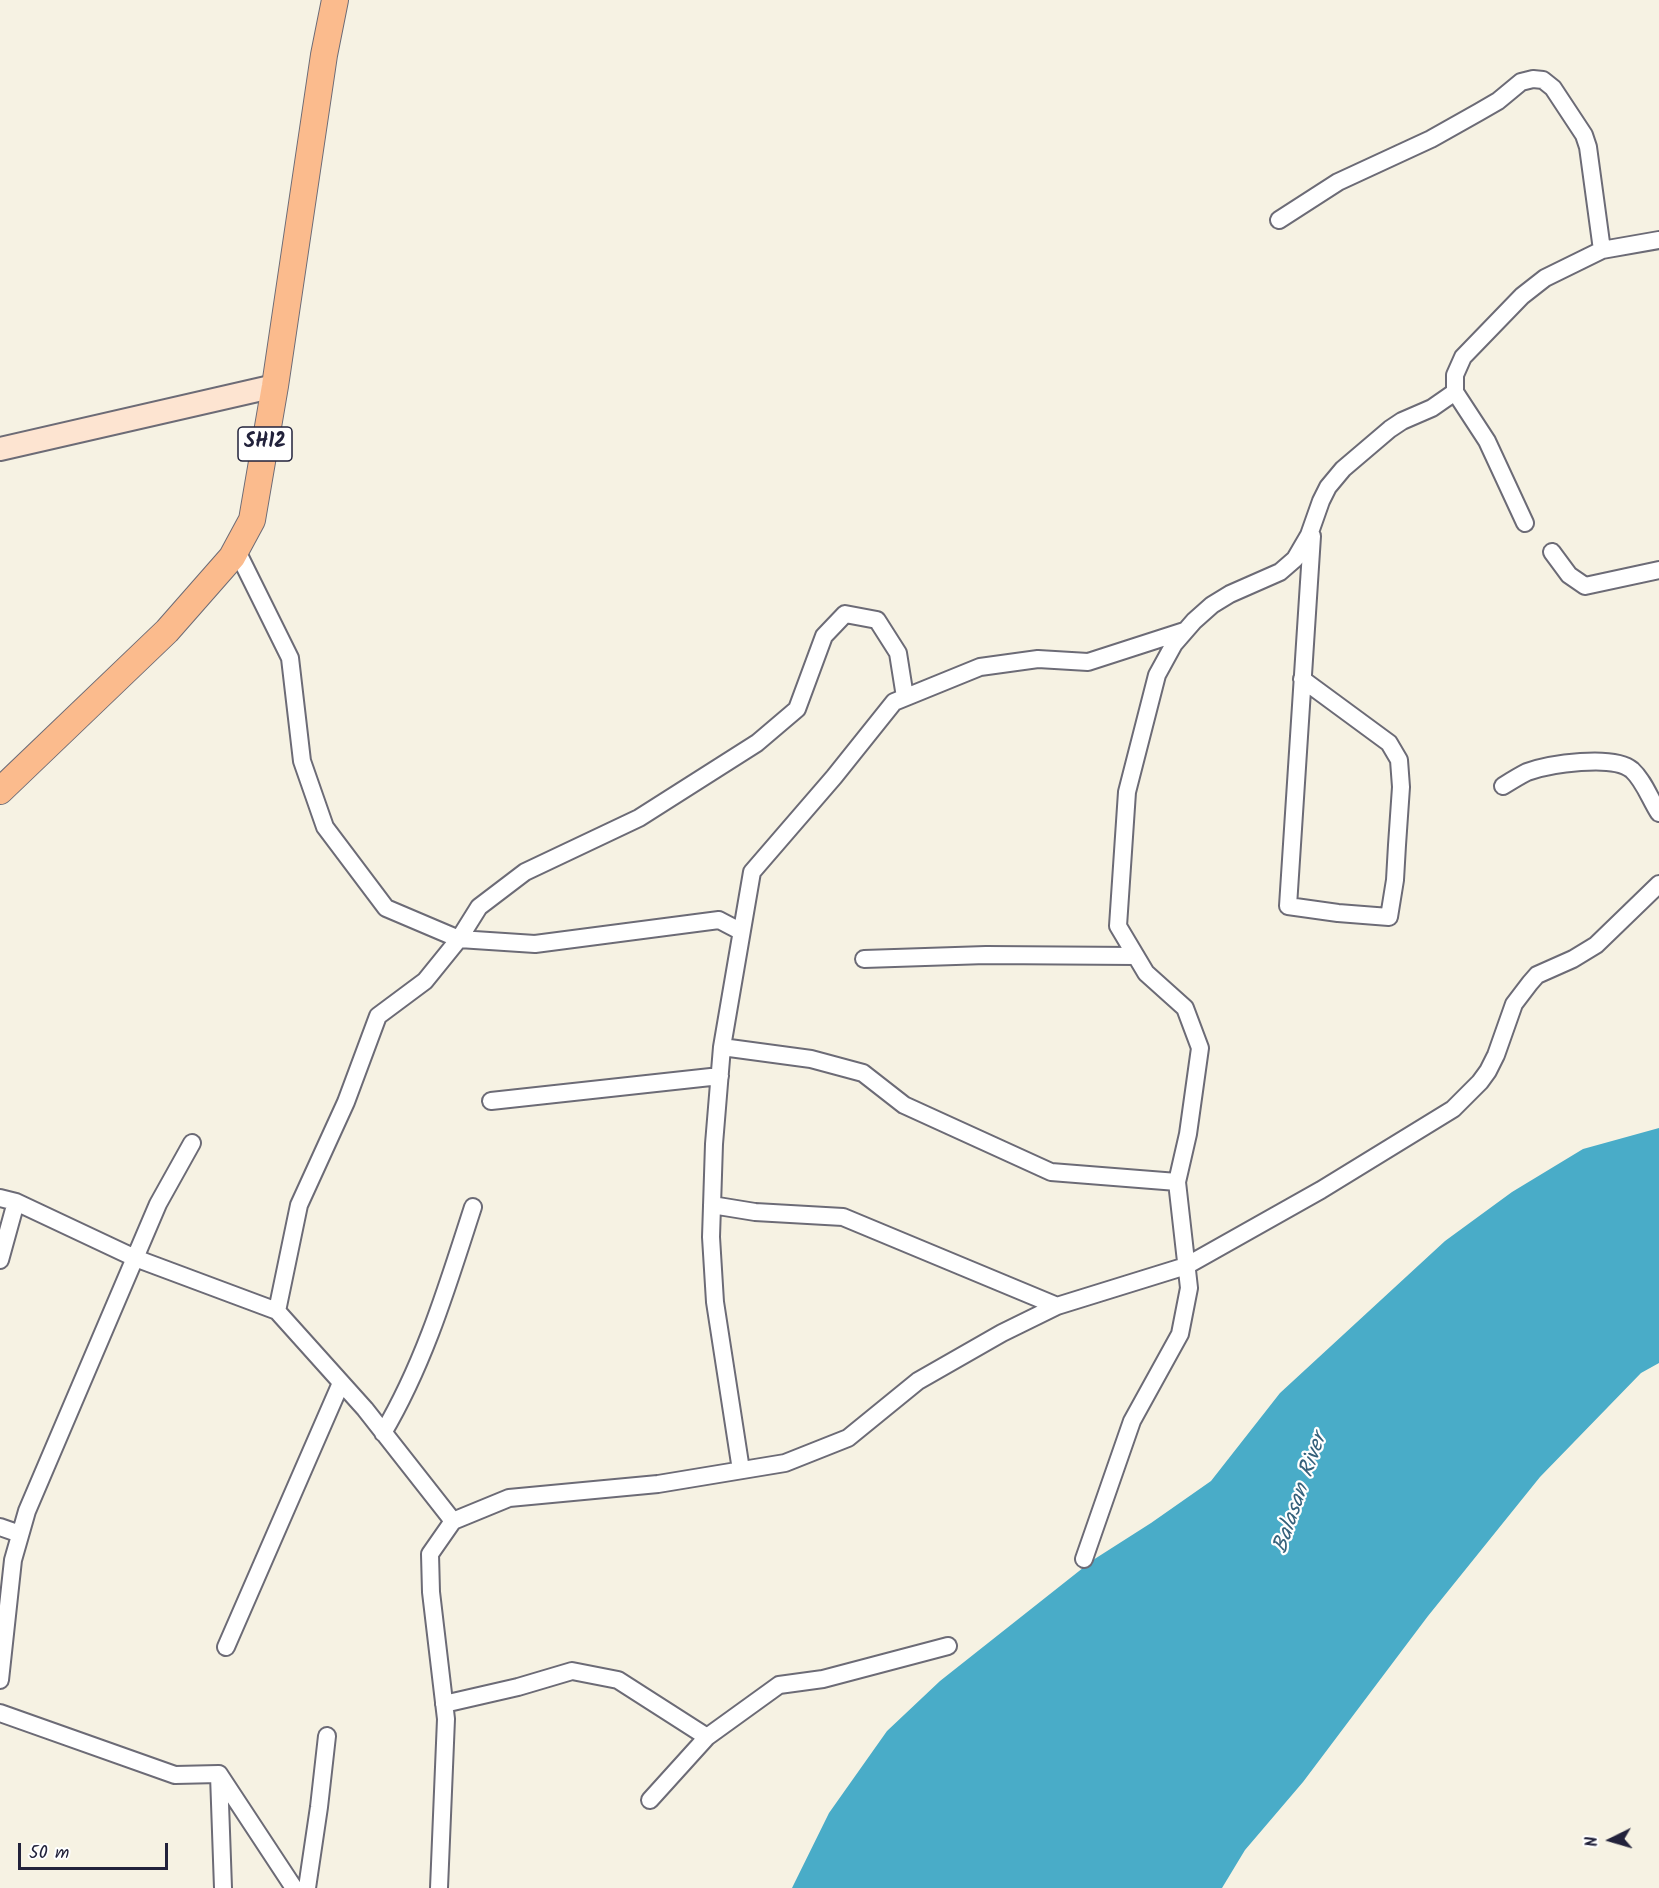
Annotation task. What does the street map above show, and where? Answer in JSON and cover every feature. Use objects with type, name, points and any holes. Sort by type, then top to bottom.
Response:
[{"type":"main road","name":"SH12","points":[[0,791],[167,631],[232,556],[252,519],[275,386],[324,55],[335,0]]},
{"type":"street","points":[[1279,220],[1329,187],[1369,166],[1423,143],[1479,112],[1498,101],[1521,82],[1537,79],[1548,82],[1586,141],[1591,159],[1602,250]]},
{"type":"street","points":[[1525,523],[1487,441],[1455,392],[1455,375],[1463,357],[1522,296],[1545,278],[1602,250],[1659,240]]},
{"type":"street","points":[[0,449],[275,386]]},
{"type":"street","points":[[1084,1559],[1132,1421],[1180,1334],[1189,1288],[1177,1182],[1188,1134],[1200,1048],[1185,1008],[1146,973],[1118,926],[1127,792],[1157,675],[1174,644],[1218,601],[1280,572],[1302,549],[1329,487],[1356,457],[1402,421],[1432,408],[1455,392]]},
{"type":"street","points":[[1302,679],[1389,743],[1399,760],[1401,787],[1395,880],[1389,916],[1338,913],[1288,906],[1302,679],[1313,526]]},
{"type":"street","points":[[236,549],[290,657],[302,761],[326,827],[386,908],[459,939],[535,944],[719,920],[740,931]]},
{"type":"street","points":[[1552,552],[1569,575],[1585,586],[1659,570]]},
{"type":"street","points":[[277,1311],[299,1205],[346,1102],[378,1016],[425,981],[459,939],[479,907],[525,872],[639,818],[757,743],[797,709],[824,636],[846,614],[877,620],[898,653],[905,697]]},
{"type":"street","points":[[741,1470],[715,1302],[711,1237],[714,1144],[722,1047],[740,931],[752,872],[834,777],[894,702],[980,667],[1038,659],[1088,662],[1185,631]]},
{"type":"street","points":[[1503,786],[1526,773],[1546,767],[1579,763],[1614,763],[1630,769],[1640,779],[1659,813]]},
{"type":"street","points":[[439,1888],[446,1719],[431,1592],[430,1554],[453,1521],[509,1498],[658,1484],[785,1463],[848,1438],[918,1381],[1057,1306],[1186,1266],[1321,1190],[1453,1109],[1480,1083],[1488,1071],[1514,1004],[1530,982],[1537,975],[1573,959],[1596,945],[1659,884]]},
{"type":"street","points":[[864,959],[986,955],[1136,956]]},
{"type":"street","points":[[722,1047],[811,1059],[863,1073],[904,1105],[1051,1172],[1177,1182]]},
{"type":"street","points":[[491,1101],[720,1076]]},
{"type":"street","points":[[0,1680],[13,1560],[27,1511],[158,1204],[192,1143]]},
{"type":"street","points":[[0,1260],[8,1200],[135,1258],[277,1311],[383,1433],[453,1521]]},
{"type":"street","points":[[712,1205],[755,1212],[843,1217],[1057,1306]]},
{"type":"street","points":[[383,1433],[403,1399],[434,1326],[474,1207]]},
{"type":"street","points":[[226,1647],[341,1383]]},
{"type":"street","points":[[0,1527],[20,1534]]},
{"type":"street","points":[[651,1800],[707,1737],[779,1685],[823,1679],[948,1646]]},
{"type":"street","points":[[444,1704],[518,1687],[572,1671],[618,1680],[707,1737]]},
{"type":"street","points":[[0,1713],[176,1775],[219,1774]]},
{"type":"street","points":[[307,1888],[327,1736]]},
{"type":"street","points":[[219,1774],[223,1888]]},
{"type":"street","points":[[219,1774],[294,1888]]},
{"type":"water","name":"Balasan River","points":[[1659,1128],[1659,1363],[1641,1373],[1540,1477],[1428,1616],[1303,1782],[1245,1850],[1222,1888],[792,1888],[829,1813],[887,1731],[940,1681],[1093,1560],[1211,1481],[1280,1393],[1445,1241],[1512,1192],[1583,1149]]}]
